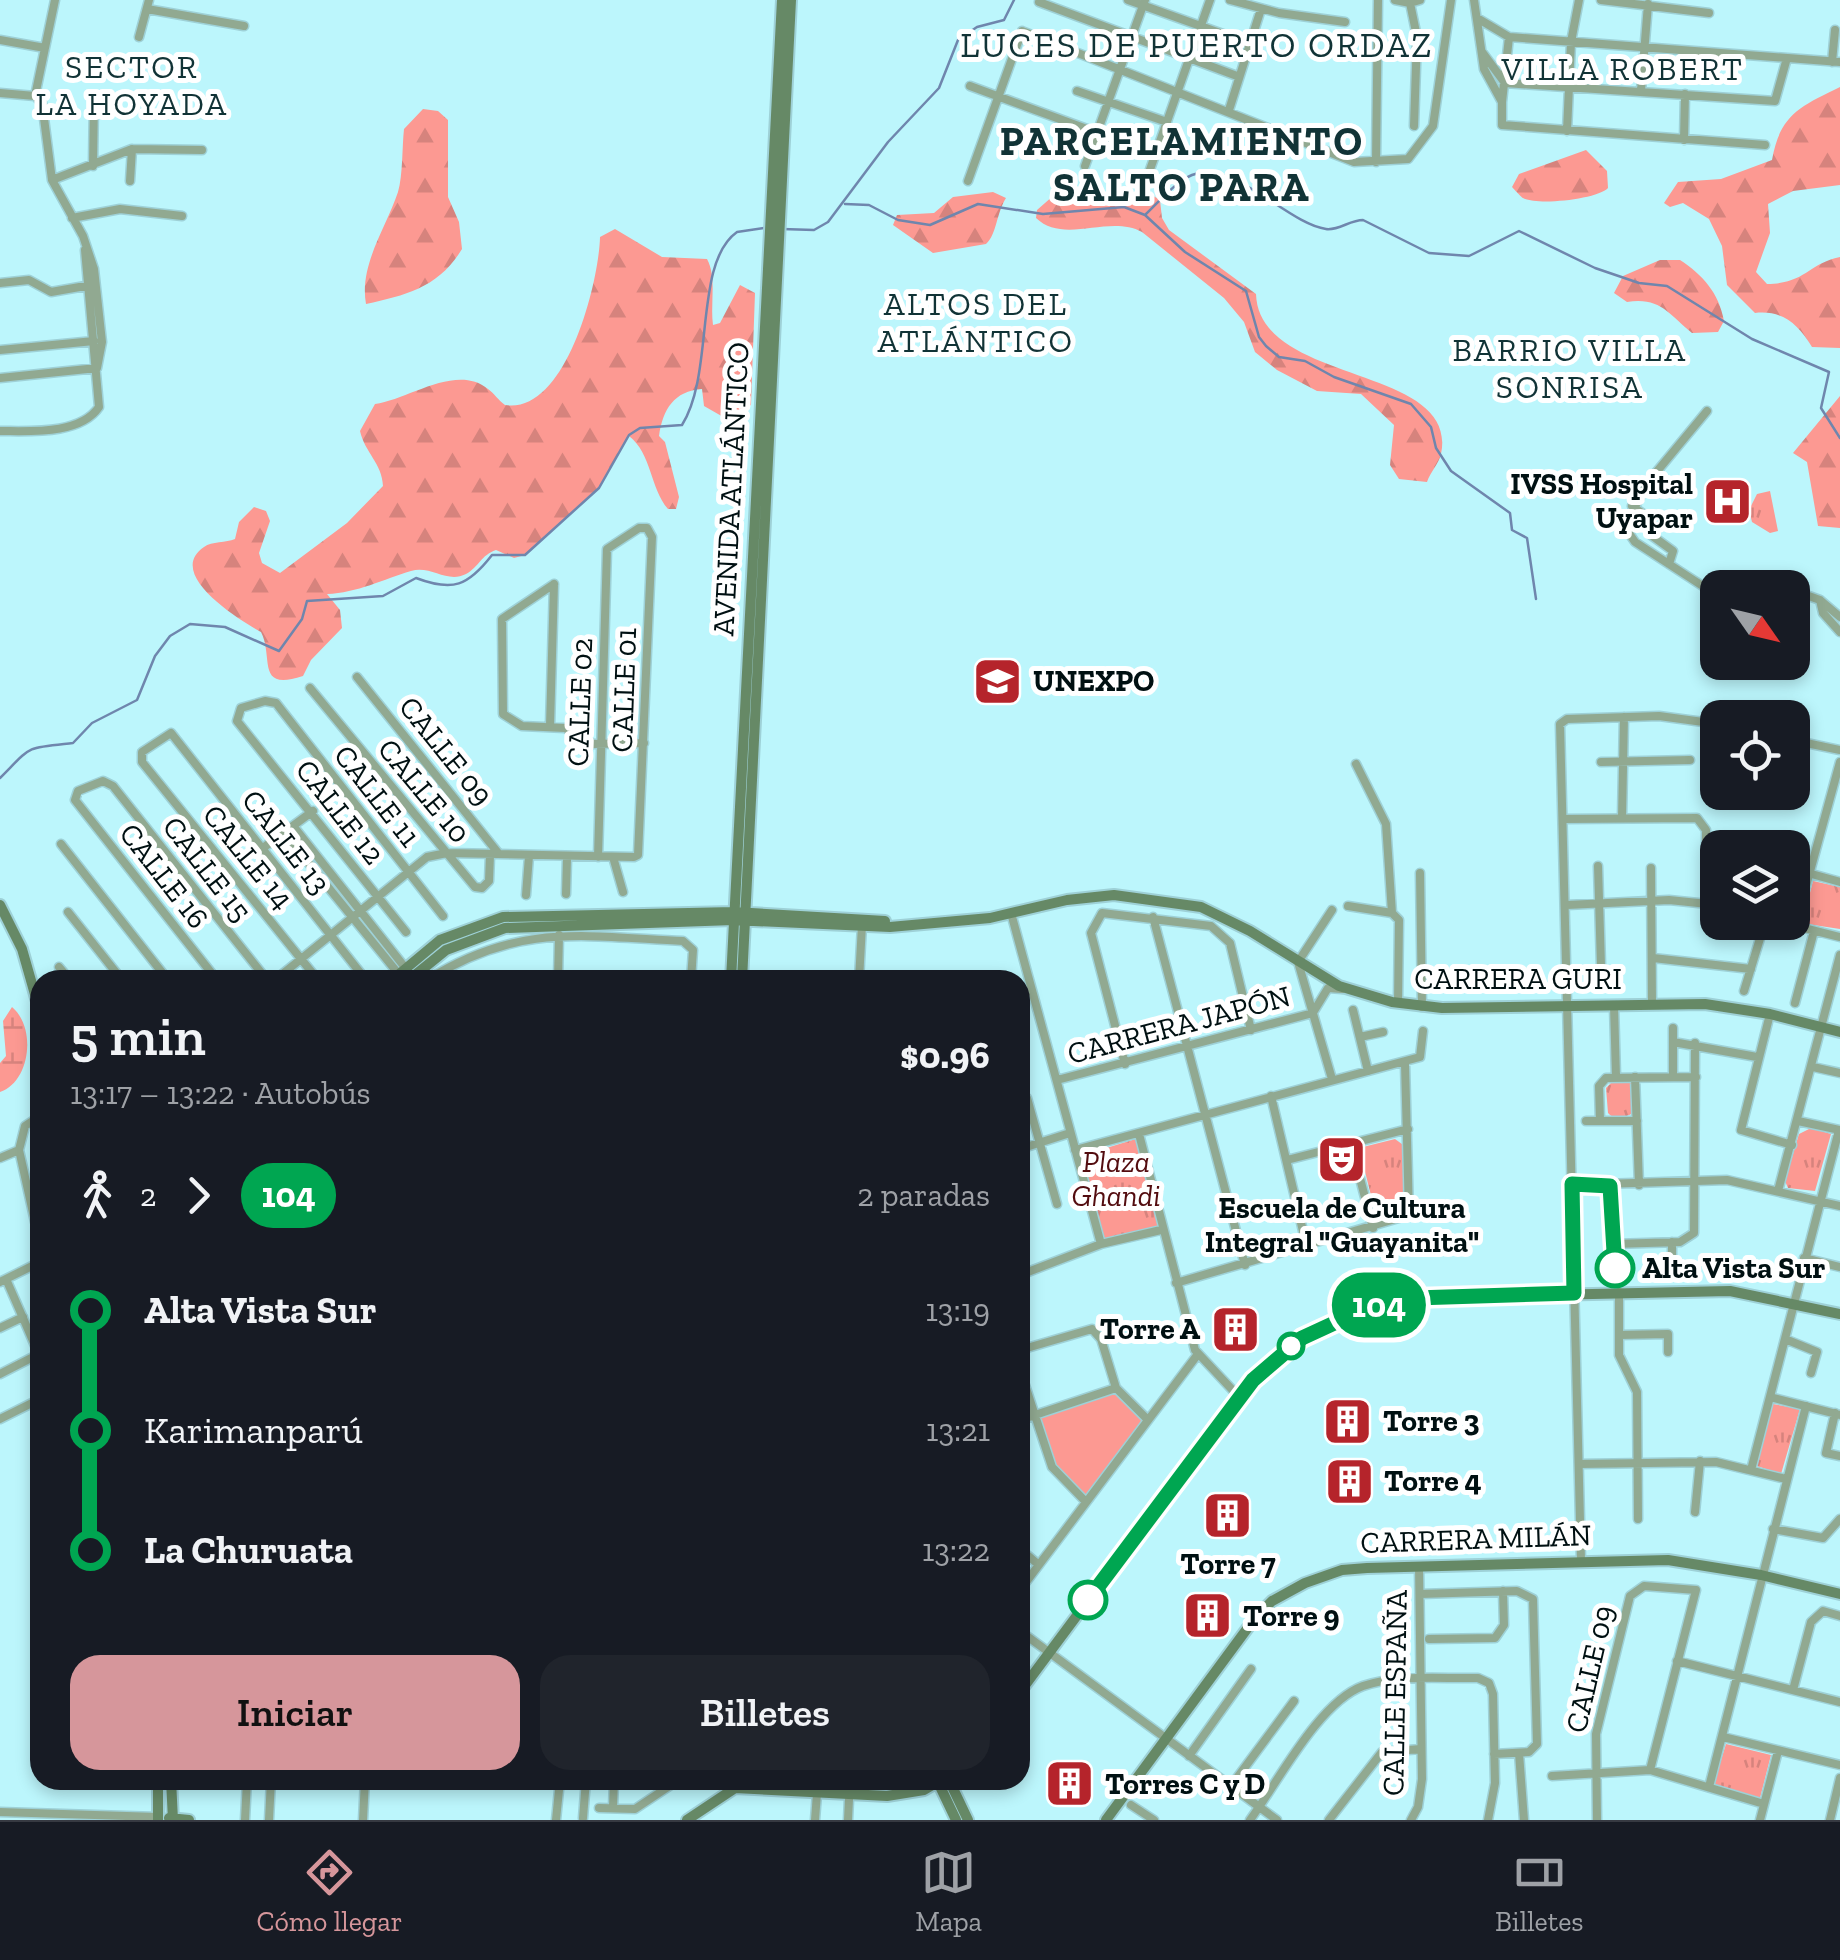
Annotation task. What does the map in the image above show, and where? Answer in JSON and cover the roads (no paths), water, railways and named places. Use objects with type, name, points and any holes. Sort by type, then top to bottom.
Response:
[{"type":"street","points":[[35,96],[55,0]]},
{"type":"street","name":"AVENIDA ATLÁNTICO","points":[[775,213],[782,0]]},
{"type":"street","name":"AVENIDA ATLÁNTICO","points":[[742,970],[740,916],[772,242],[791,0]]},
{"type":"street","points":[[1128,0],[1248,43]]},
{"type":"street","points":[[1147,178],[1210,0]]},
{"type":"street","points":[[1230,0],[1262,10],[1345,22]]},
{"type":"street","points":[[1376,162],[1378,0]]},
{"type":"street","points":[[1395,0],[1420,0]]},
{"type":"street","points":[[968,181],[1022,31],[1354,162],[1401,161],[1414,156],[1432,126],[1451,0]]},
{"type":"street","points":[[1474,0],[1487,81],[1502,102]]},
{"type":"street","points":[[1566,131],[1571,42],[1580,0]]},
{"type":"street","points":[[1601,0],[1709,13]]},
{"type":"street","points":[[1039,2],[1237,76]]},
{"type":"street","points":[[1085,166],[1144,3]]},
{"type":"street","points":[[1410,3],[1416,37],[1414,126]]},
{"type":"street","points":[[140,36],[148,4],[244,26]]},
{"type":"street","points":[[1642,91],[1648,4]]},
{"type":"street","points":[[1229,110],[1237,76],[1262,10]]},
{"type":"street","points":[[1476,18],[1509,37],[1836,62],[1835,30]]},
{"type":"street","points":[[1509,37],[1502,125],[1764,145]]},
{"type":"street","points":[[0,40],[45,48]]},
{"type":"street","points":[[1480,49],[1505,84]]},
{"type":"street","points":[[1505,84],[1775,101],[1787,58]]},
{"type":"street","points":[[970,86],[1155,154]]},
{"type":"street","points":[[1076,90],[1167,122]]},
{"type":"street","points":[[0,93],[35,96],[42,103],[52,180],[86,245],[93,285],[98,368]]},
{"type":"street","points":[[1684,140],[1686,94]]},
{"type":"street","points":[[93,166],[94,100]]},
{"type":"street","points":[[52,180],[132,150],[202,150]]},
{"type":"street","points":[[130,181],[132,150]]},
{"type":"street","points":[[72,218],[120,209],[182,216]]},
{"type":"street","points":[[0,282],[29,280],[51,292],[93,285]]},
{"type":"street","points":[[0,431],[50,429],[90,419],[101,402],[94,341],[97,328]]},
{"type":"street","points":[[0,350],[94,341]]},
{"type":"street","points":[[0,378],[98,368]]},
{"type":"street","points":[[1700,584],[1626,532],[1624,521],[1707,412]]},
{"type":"street","points":[[1632,506],[1649,518],[1651,535],[1674,551],[1668,564]]},
{"type":"street","name":"CALLE 02","points":[[598,857],[608,549],[638,528],[651,529]]},
{"type":"street","name":"CALLE 01","points":[[613,856],[634,857],[641,852],[651,529]]},
{"type":"street","points":[[550,726],[554,584],[502,619],[503,714],[522,726],[565,728],[593,744],[644,743]]},
{"type":"street","points":[[1810,596],[1840,617]]},
{"type":"street","points":[[1820,600],[1823,613],[1840,632]]},
{"type":"street","name":"CALLE 09","points":[[358,676],[495,854]]},
{"type":"street","name":"CALLE 10","points":[[310,688],[470,884],[482,888],[489,880],[495,854]]},
{"type":"street","name":"CALLE 11","points":[[238,721],[241,708],[266,701],[276,703],[443,916]]},
{"type":"street","points":[[1622,818],[1624,717]]},
{"type":"street","points":[[1582,1560],[1560,724],[1567,719],[1624,717],[1700,723]]},
{"type":"street","name":"CALLE 12","points":[[238,721],[406,932]]},
{"type":"street","name":"CALLE 14","points":[[171,733],[142,752],[142,762],[310,970]]},
{"type":"street","name":"CALLE 13","points":[[171,733],[358,970]]},
{"type":"street","points":[[1810,744],[1840,750]]},
{"type":"street","points":[[1601,762],[1690,760]]},
{"type":"street","points":[[1810,866],[1840,762]]},
{"type":"street","points":[[1356,764],[1386,824],[1392,914]]},
{"type":"street","name":"CALLE 16","points":[[113,786],[102,781],[78,791],[75,800],[210,970]]},
{"type":"street","name":"CALLE 15","points":[[113,786],[259,970]]},
{"type":"street","points":[[264,848],[313,811]]},
{"type":"street","points":[[1563,819],[1702,822],[1706,830]]},
{"type":"street","points":[[294,828],[404,970]]},
{"type":"street","points":[[284,834],[388,970]]},
{"type":"street","points":[[61,844],[160,970]]},
{"type":"street","points":[[288,970],[428,857],[447,853],[613,856],[623,892]]},
{"type":"street","points":[[526,895],[529,856]]},
{"type":"street","points":[[566,858],[566,894]]},
{"type":"street","points":[[1598,866],[1601,966]]},
{"type":"street","points":[[1651,868],[1652,1004]]},
{"type":"street","points":[[1420,872],[1422,1007]]},
{"type":"street","points":[[1810,874],[1840,882]]},
{"type":"street","name":"CARRERA GURI","points":[[413,970],[440,940],[493,920],[526,914],[629,920],[740,916],[921,924],[1010,914],[1085,897],[1180,901],[1237,924],[1346,989],[1398,1003],[1422,1007],[1705,1004],[1770,1014],[1840,1032]]},
{"type":"street","points":[[1566,906],[1652,900],[1700,904]]},
{"type":"street","points":[[0,905],[22,948],[30,976]]},
{"type":"street","points":[[1348,906],[1392,914],[1399,920],[1398,1003]]},
{"type":"street","points":[[1332,910],[1298,962],[1332,1079]]},
{"type":"street","points":[[68,912],[114,970]]},
{"type":"street","points":[[1124,1064],[1092,924],[1102,913],[1153,916],[1211,926],[1224,933],[1251,1030]]},
{"type":"street","points":[[1010,914],[1026,970]]},
{"type":"street","name":"AVENIDA ATLÁNTICO","points":[[732,970],[740,916]]},
{"type":"street","points":[[1153,916],[1246,1265]]},
{"type":"street","points":[[860,970],[862,922]]},
{"type":"street","points":[[1810,930],[1840,937]]},
{"type":"street","points":[[1794,1003],[1814,931]]},
{"type":"street","points":[[558,970],[560,935]]},
{"type":"street","points":[[443,970],[494,946],[560,935],[689,944],[690,970]]},
{"type":"street","points":[[1744,991],[1760,940]]},
{"type":"street","points":[[1778,1191],[1840,955]]},
{"type":"street","points":[[1653,958],[1751,969]]},
{"type":"street","points":[[1030,985],[1100,1244]]},
{"type":"street","name":"CARRERA JAPÓN","points":[[1057,1080],[1312,1013],[1328,988],[1346,989]]},
{"type":"street","points":[[1614,1005],[1616,1077]]},
{"type":"street","points":[[1354,1010],[1368,1071]]},
{"type":"street","points":[[1770,1014],[1741,1124],[1746,1134],[1792,1145]]},
{"type":"street","points":[[1673,1076],[1674,1028]]},
{"type":"street","points":[[1076,1150],[1332,1079],[1405,1064],[1420,1057],[1423,1031]]},
{"type":"street","points":[[1360,1037],[1383,1032]]},
{"type":"street","points":[[1674,1042],[1757,1057]]},
{"type":"street","points":[[1614,1244],[1689,1238],[1698,1224],[1695,1043]]},
{"type":"street","points":[[1176,1283],[1405,1219],[1410,1204],[1405,1064]]},
{"type":"street","points":[[1812,1067],[1840,1073]]},
{"type":"street","points":[[1635,1077],[1639,1185]]},
{"type":"street","points":[[1600,1121],[1602,1080],[1696,1077]]},
{"type":"street","points":[[1270,1096],[1307,1248]]},
{"type":"street","points":[[1030,1108],[1057,1204]]},
{"type":"street","points":[[1586,1121],[1636,1122]]},
{"type":"street","points":[[1751,1470],[1839,1130],[1798,1121]]},
{"type":"street","points":[[30,1123],[25,1126],[19,1150],[30,1199]]},
{"type":"street","points":[[1288,1160],[1408,1129]]},
{"type":"street","points":[[1030,1146],[1070,1133]]},
{"type":"street","points":[[1139,1134],[1161,1230],[1198,1354],[1239,1397]]},
{"type":"street","points":[[1351,1144],[1373,1228]]},
{"type":"street","points":[[0,1158],[19,1150]]},
{"type":"street","points":[[1572,1184],[1727,1180],[1840,1206]]},
{"type":"street","points":[[1610,1186],[1615,1268]]},
{"type":"street","points":[[1030,1271],[1100,1244],[1161,1230]]},
{"type":"street","points":[[1672,1242],[1672,1276]]},
{"type":"street","points":[[1804,1258],[1840,1266]]},
{"type":"street","points":[[30,1267],[3,1280],[30,1334]]},
{"type":"street","points":[[1618,1292],[1622,1368],[1636,1392],[1638,1519]]},
{"type":"street","points":[[1030,1678],[1239,1397],[1302,1338],[1379,1305],[1415,1298],[1730,1292],[1840,1314]]},
{"type":"street","points":[[0,1328],[23,1317]]},
{"type":"street","points":[[1030,1347],[1092,1329],[1101,1339],[1116,1388],[1148,1420]]},
{"type":"street","points":[[1619,1335],[1668,1334],[1668,1352]]},
{"type":"street","points":[[1785,1339],[1817,1352],[1811,1373]]},
{"type":"street","points":[[1030,1577],[1198,1354]]},
{"type":"street","points":[[0,1374],[30,1359]]},
{"type":"street","points":[[1030,1417],[1116,1388]]},
{"type":"street","points":[[1770,1397],[1837,1414],[1826,1453],[1840,1456]]},
{"type":"street","points":[[0,1419],[30,1403]]},
{"type":"street","points":[[1030,1403],[1052,1466],[1086,1502]]},
{"type":"street","points":[[1709,1786],[1806,1406]]},
{"type":"street","points":[[1578,1464],[1700,1461],[1786,1479]]},
{"type":"street","points":[[1695,1512],[1700,1461]]},
{"type":"street","points":[[1773,1530],[1824,1538],[1840,1519]]},
{"type":"street","points":[[1030,1557],[1039,1565]]},
{"type":"street","name":"CARRERA MILÁN","points":[[1106,1820],[1254,1618],[1272,1601],[1342,1570],[1668,1560],[1761,1574],[1840,1594]]},
{"type":"street","name":"CALLE ESPAÑA","points":[[1411,1820],[1421,1795],[1419,1566]]},
{"type":"street","name":"CALLE 09","points":[[1597,1820],[1596,1734],[1624,1612],[1635,1590],[1652,1586],[1696,1590],[1678,1661]]},
{"type":"street","points":[[1429,1640],[1495,1638],[1504,1625],[1503,1591]]},
{"type":"street","points":[[1420,1594],[1525,1592],[1534,1604],[1537,1744],[1532,1752],[1494,1754]]},
{"type":"street","points":[[1793,1690],[1816,1616],[1823,1612],[1840,1616]]},
{"type":"street","points":[[1030,1639],[1277,1820]]},
{"type":"street","points":[[1650,1770],[1678,1661],[1840,1702]]},
{"type":"street","points":[[1189,1756],[1252,1669]]},
{"type":"street","points":[[1250,1820],[1315,1728],[1349,1693],[1377,1682],[1478,1678],[1489,1683],[1494,1694],[1488,1820]]},
{"type":"street","points":[[1231,1786],[1294,1701]]},
{"type":"street","points":[[1722,1738],[1840,1765]]},
{"type":"street","points":[[1329,1820],[1382,1752],[1421,1749]]},
{"type":"street","points":[[1760,1820],[1778,1751]]},
{"type":"street","points":[[1519,1753],[1524,1820]]},
{"type":"street","points":[[1552,1776],[1650,1770],[1764,1804]]},
{"type":"street","points":[[1830,1820],[1840,1778]]},
{"type":"street","points":[[158,1790],[158,1819]]},
{"type":"street","points":[[172,1790],[173,1819]]},
{"type":"street","points":[[245,1820],[246,1790]]},
{"type":"street","points":[[269,1820],[270,1790]]},
{"type":"street","points":[[362,1820],[365,1790]]},
{"type":"street","points":[[556,1820],[559,1790]]},
{"type":"street","points":[[583,1818],[585,1790]]},
{"type":"street","points":[[612,1808],[613,1790]]},
{"type":"street","points":[[599,1808],[645,1805],[664,1790]]},
{"type":"street","points":[[692,1817],[731,1790]]},
{"type":"street","points":[[815,1820],[817,1790]]},
{"type":"street","points":[[849,1790],[887,1796],[924,1790]]},
{"type":"street","points":[[945,1790],[956,1820]]},
{"type":"street","points":[[948,1790],[968,1820]]},
{"type":"street","points":[[848,1820],[849,1799]]},
{"type":"street","points":[[1132,1805],[1154,1820]]},
{"type":"street","points":[[0,1812],[189,1820]]},
{"type":"waterway","points":[[782,229],[814,230],[828,222],[888,142],[939,88],[958,40],[977,27],[1004,20],[1014,0]]},
{"type":"waterway","points":[[1145,215],[1179,183],[1208,172],[1242,183],[1311,225],[1331,229],[1363,220],[1429,253],[1469,256],[1519,231],[1595,268],[1639,283],[1667,286],[1752,339],[1829,372],[1821,408],[1840,438]]},
{"type":"waterway","points":[[845,204],[869,205],[898,220],[930,225],[978,204],[1043,214],[1124,207],[1145,215],[1185,252],[1246,291],[1259,337],[1279,357],[1305,361],[1334,377],[1411,404],[1431,427],[1436,448],[1451,471],[1510,513],[1512,530],[1527,538],[1536,599]]},
{"type":"waterway","points":[[0,778],[30,750],[73,743],[92,723],[137,700],[155,656],[170,636],[190,624],[225,627],[279,651],[302,619],[307,601],[383,596],[416,578],[450,585],[467,580],[492,555],[525,555],[599,488],[629,435],[640,428],[682,425],[698,377],[714,268],[723,247],[737,232],[764,228]]},
{"type":"place","name":"IVSS Hospital Uyapar","points":[[1728,501]]},
{"type":"place","name":"UNEXPO","points":[[998,681]]},
{"type":"place","name":"Escuela de Cultura Integral \"Guayanita\"","points":[[1342,1159]]},
{"type":"place","name":"Alta Vista Sur","points":[[1615,1268]]},
{"type":"place","name":"Torre A","points":[[1235,1329]]},
{"type":"place","name":"Torre 3","points":[[1348,1421]]},
{"type":"place","name":"Torre 4","points":[[1349,1481]]},
{"type":"place","name":"Torre 7","points":[[1228,1515]]},
{"type":"place","name":"Torre 9","points":[[1208,1616]]},
{"type":"place","name":"Torres C y D","points":[[1070,1784]]},
{"type":"district","name":"LUCES DE PUERTO ORDAZ","points":[[1197,45]]},
{"type":"district","name":"VILLA ROBERT","points":[[1623,69]]},
{"type":"district","name":"SECTOR LA HOYADA","points":[[132,86]]},
{"type":"district","name":"PARCELAMIENTO SALTO PARA","points":[[1182,164]]},
{"type":"district","name":"ALTOS DEL ATLÁNTICO","points":[[976,322]]},
{"type":"district","name":"BARRIO VILLA SONRISA","points":[[1570,368]]},
{"type":"park label","name":"Plaza Ghandi","points":[[1116,1179]]}]
